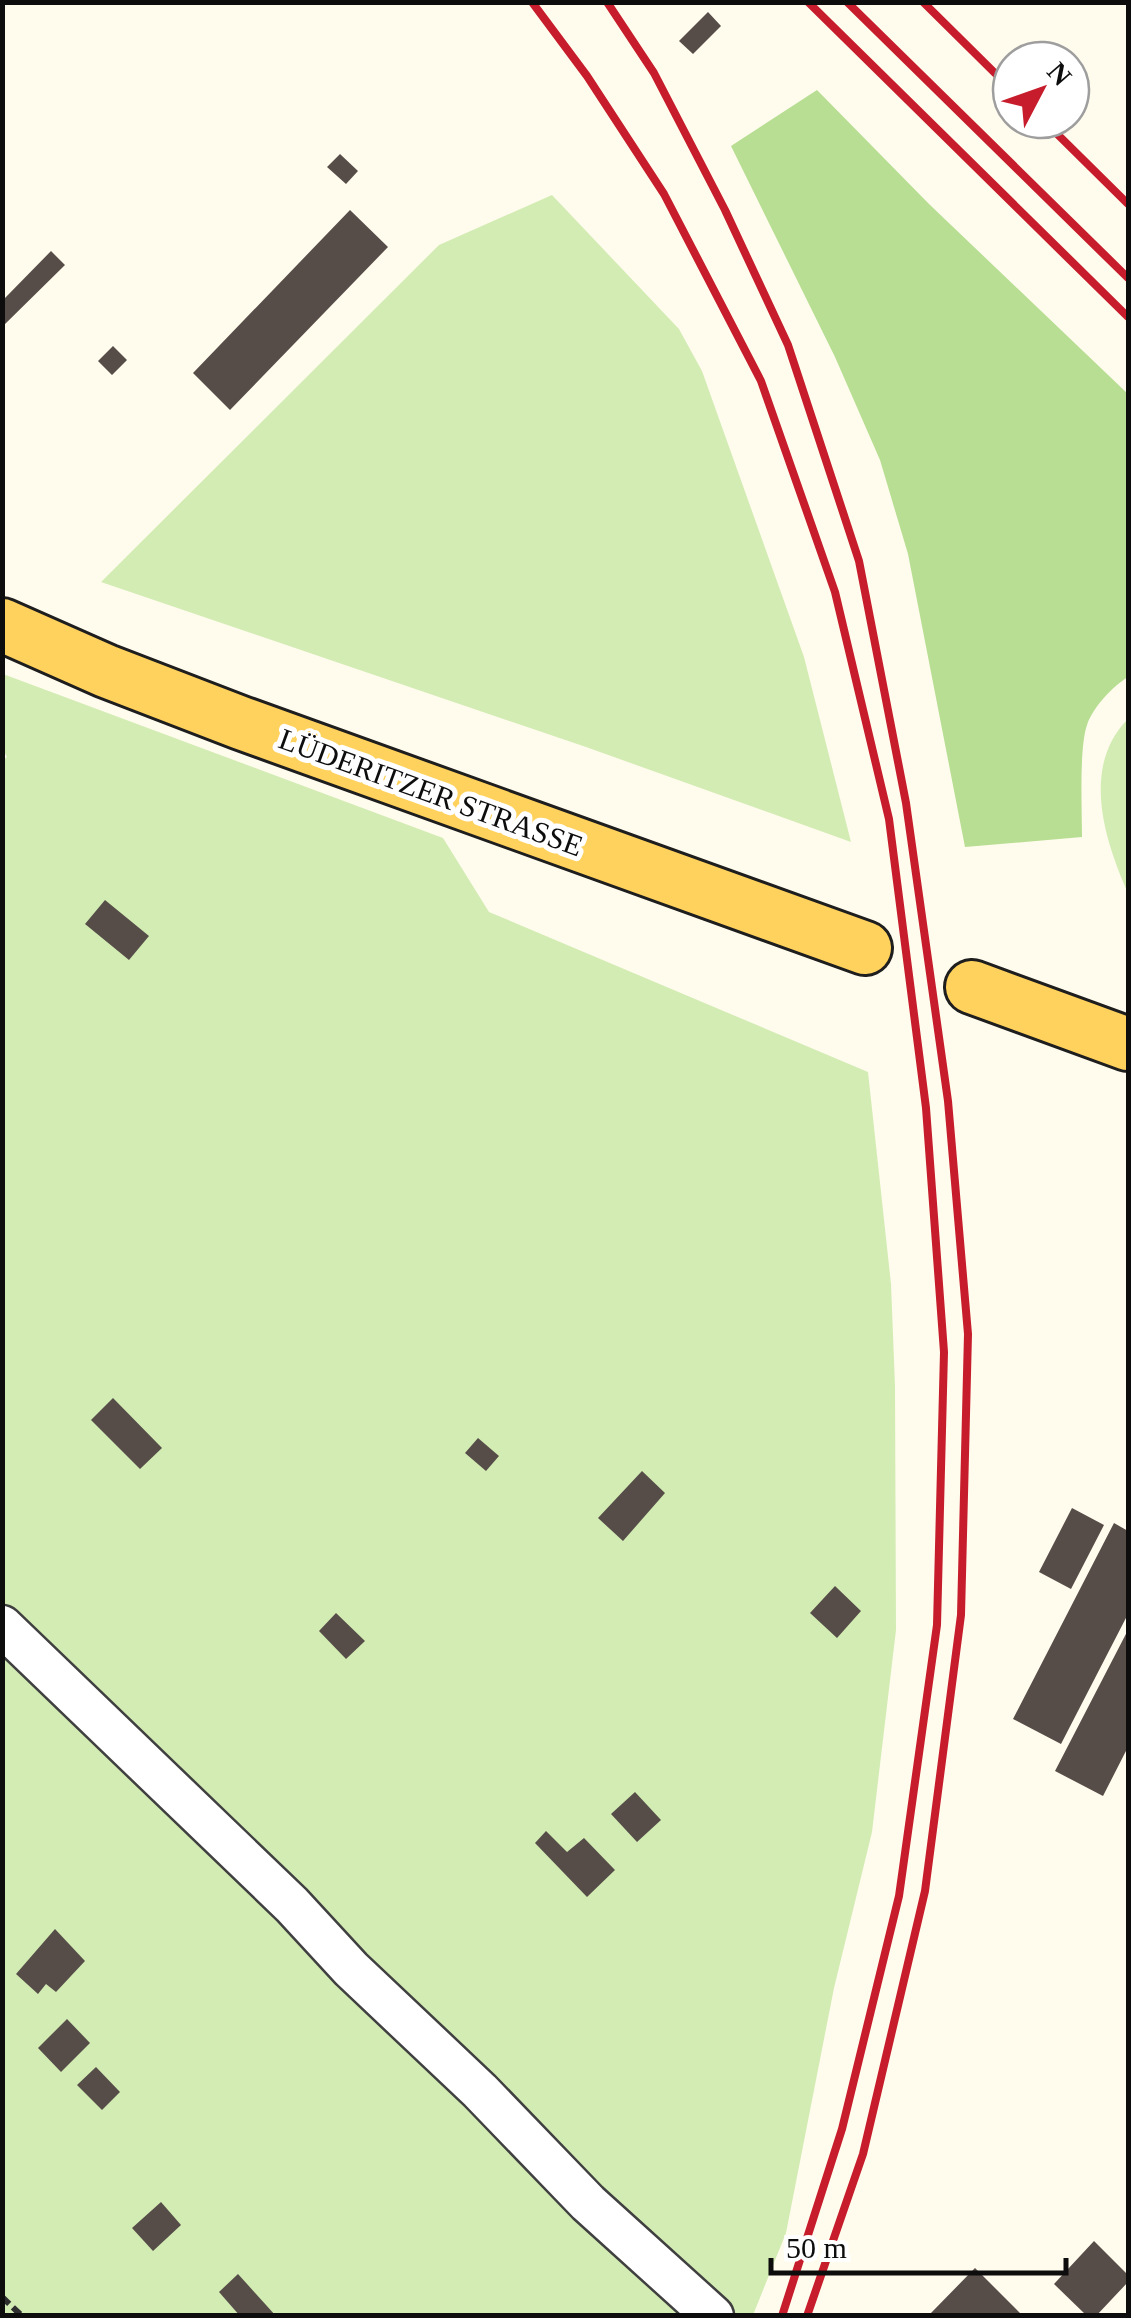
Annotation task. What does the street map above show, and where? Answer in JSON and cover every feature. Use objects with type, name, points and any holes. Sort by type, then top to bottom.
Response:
[{"type":"main road","name":"LÜDERITZER STRASSE","points":[[2,624],[106,671],[241,723],[865,948]]},
{"type":"main road","points":[[972,987],[1128,1044]]},
{"type":"lane","points":[[2,1626],[292,1904],[352,1969],[480,2091],[588,2203],[713,2316]]},
{"type":"path","points":[[2,2297],[22,2316]]},
{"type":"green space","points":[[817,90],[929,204],[1128,394],[1128,677],[1094,711],[1084,735],[1082,837],[965,847],[908,554],[880,460],[835,357],[731,146]]},
{"type":"green space","points":[[552,195],[679,329],[702,371],[804,657],[851,842],[101,582],[439,245]]},
{"type":"green space","points":[[3,674],[443,838],[489,912],[868,1072],[891,1284],[896,1630],[872,1832],[834,1988],[786,2233],[753,2315],[724,2315],[3,1614],[2,761],[7,757],[3,750]]},
{"type":"green space","points":[[1128,719],[1128,893],[1105,827],[1101,780],[1105,758]]},
{"type":"green space","points":[[3,1640],[698,2315],[3,2316]]},
{"type":"building","points":[[708,12],[721,26],[693,54],[679,41]]},
{"type":"building","points":[[340,154],[358,171],[346,184],[327,167]]},
{"type":"building","points":[[350,210],[388,247],[230,410],[193,373]]},
{"type":"building","points":[[51,251],[65,265],[2,327],[2,296],[5,298]]},
{"type":"building","points":[[113,346],[127,360],[112,375],[98,361]]},
{"type":"building","points":[[105,900],[149,936],[129,960],[85,924]]},
{"type":"building","points":[[113,1398],[162,1448],[140,1469],[91,1420]]},
{"type":"building","points":[[478,1438],[499,1456],[486,1471],[465,1453]]},
{"type":"building","points":[[642,1471],[665,1493],[623,1541],[598,1518]]},
{"type":"building","points":[[1072,1508],[1104,1525],[1071,1589],[1039,1572]]},
{"type":"building","points":[[1114,1523],[1128,1531],[1128,1614],[1061,1744],[1013,1719]]},
{"type":"building","points":[[835,1586],[861,1611],[837,1638],[810,1613]]},
{"type":"building","points":[[336,1613],[365,1641],[346,1659],[319,1631]]},
{"type":"building","points":[[1128,1630],[1128,1747],[1103,1796],[1055,1771]]},
{"type":"building","points":[[635,1792],[661,1820],[637,1842],[611,1814]]},
{"type":"building","points":[[546,1831],[567,1852],[584,1838],[615,1870],[587,1897],[535,1843]]},
{"type":"building","points":[[55,1929],[85,1961],[56,1992],[46,1984],[38,1994],[16,1974]]},
{"type":"building","points":[[67,2019],[90,2043],[61,2072],[38,2048]]},
{"type":"building","points":[[96,2067],[120,2092],[102,2110],[77,2085]]},
{"type":"building","points":[[161,2202],[181,2225],[153,2251],[132,2228]]},
{"type":"building","points":[[1094,2241],[1128,2275],[1128,2282],[1096,2316],[1087,2316],[1054,2284]]},
{"type":"building","points":[[975,2268],[1023,2316],[931,2313]]},
{"type":"building","points":[[238,2274],[276,2316],[240,2316],[219,2292]]},
{"type":"railway","points":[[532,2],[587,76],[664,194],[761,381],[835,592],[889,819],[926,1108],[944,1352],[937,1625],[899,1896],[842,2129],[782,2316]]},
{"type":"railway","points":[[607,2],[654,73],[725,210],[788,345],[859,561],[906,803],[948,1101],[968,1334],[961,1615],[925,1891],[863,2154],[807,2316]]},
{"type":"railway","points":[[808,2],[1128,317]]},
{"type":"railway","points":[[847,2],[1128,278]]},
{"type":"railway","points":[[923,2],[991,69]]},
{"type":"railway","points":[[1063,140],[1128,204]]}]
